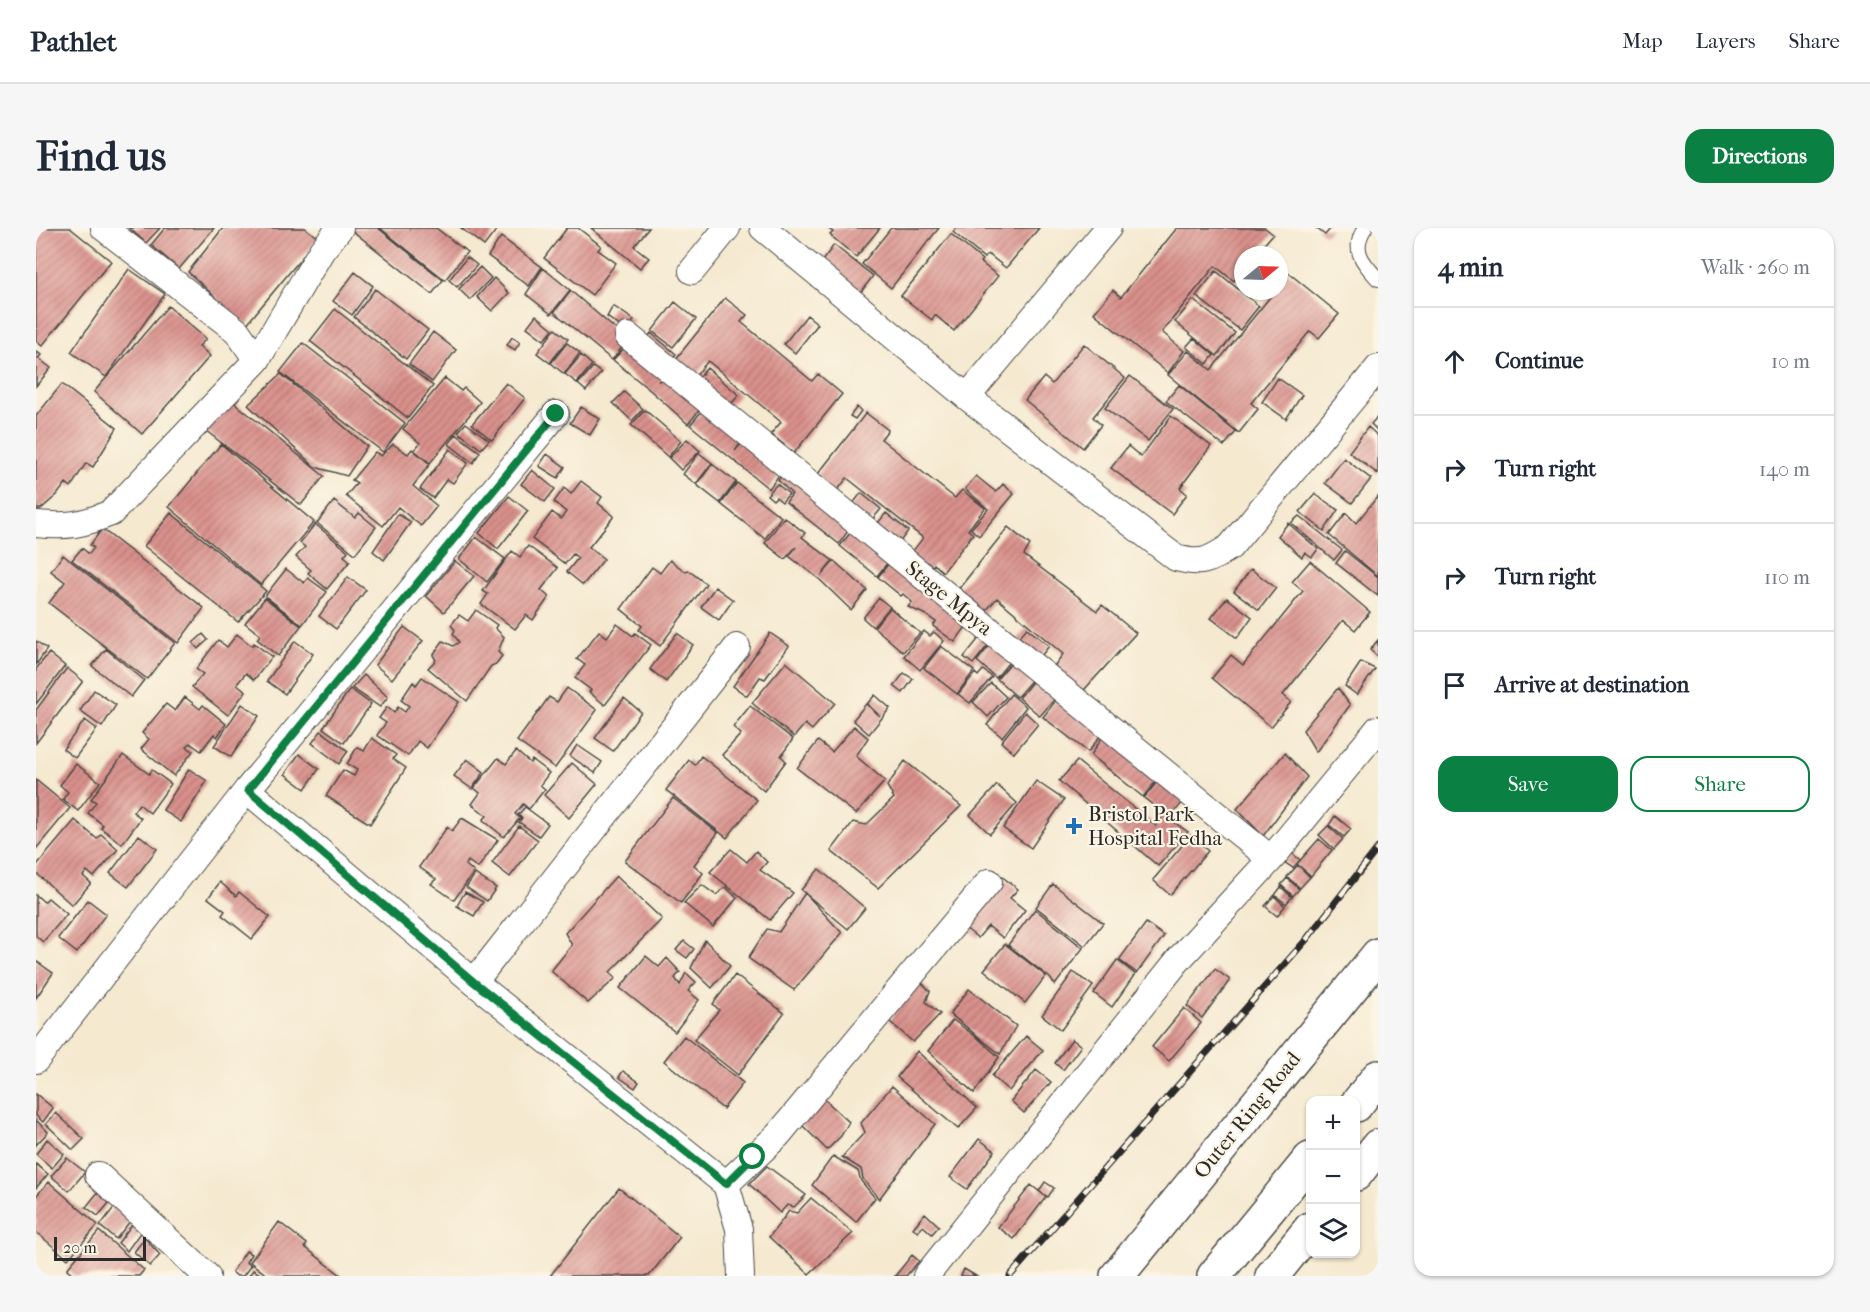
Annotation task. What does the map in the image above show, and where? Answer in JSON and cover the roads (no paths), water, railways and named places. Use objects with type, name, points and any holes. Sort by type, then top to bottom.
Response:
[{"type":"main road","name":"Outer Ring Road","points":[[1117,1276],[1378,955]]},
{"type":"main road","points":[[1360,1100],[1378,1077]]},
{"type":"main road","points":[[1360,1169],[1378,1146]]},
{"type":"main road","points":[[1214,1276],[1306,1165]]},
{"type":"main road","points":[[1272,1276],[1306,1235]]},
{"type":"street","points":[[104,228],[237,331],[257,360]]},
{"type":"street","points":[[36,524],[68,526],[89,522],[111,513],[257,360],[322,250],[340,228]]},
{"type":"street","points":[[692,271],[727,228]]},
{"type":"street","points":[[763,228],[967,397],[1176,558],[1194,563],[1211,560],[1230,547],[1378,368]]},
{"type":"street","points":[[967,397],[1108,228]]},
{"type":"street","name":"Stage Mpya","points":[[628,336],[1271,859]]},
{"type":"street","points":[[36,1060],[248,790],[556,414]]},
{"type":"street","points":[[474,982],[737,647]]},
{"type":"street","points":[[926,1276],[1179,959],[1271,859],[1378,729]]},
{"type":"street","points":[[248,790],[474,982],[726,1184],[739,1229],[741,1276]]},
{"type":"street","points":[[726,1184],[778,1135],[989,882]]},
{"type":"street","points":[[98,1175],[207,1276]]},
{"type":"lane","points":[[1365,228],[1359,247],[1362,261],[1378,279]]},
{"type":"railway","points":[[1010,1276],[1306,940],[1378,848]]},
{"type":"place","name":"Bristol Park Hospital Fedha","points":[[1074,826]]}]
